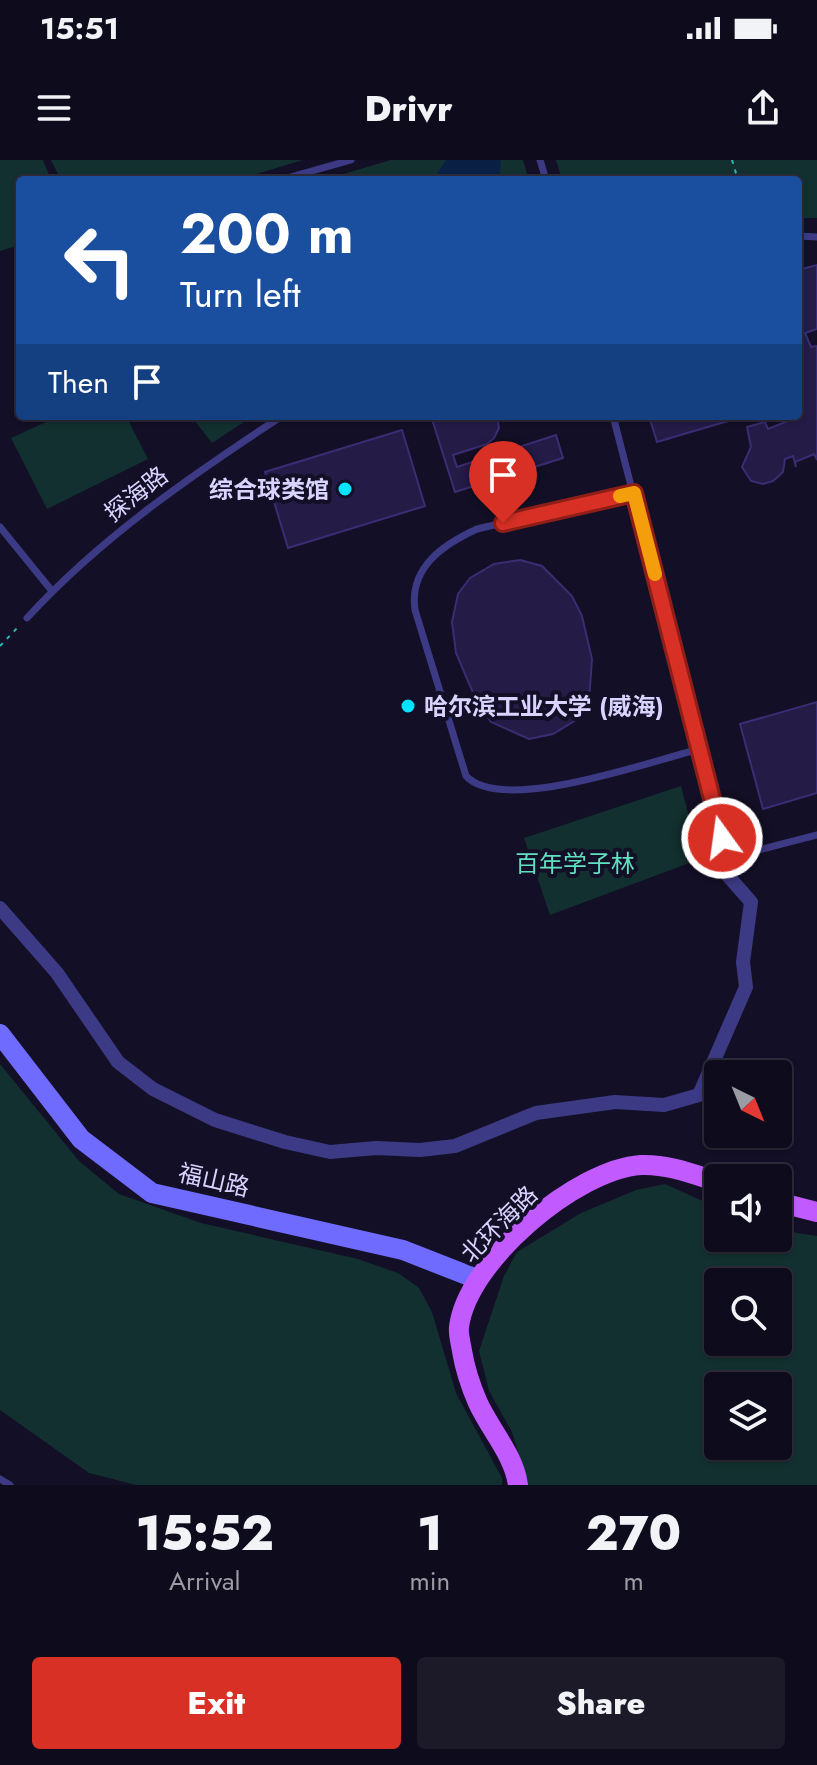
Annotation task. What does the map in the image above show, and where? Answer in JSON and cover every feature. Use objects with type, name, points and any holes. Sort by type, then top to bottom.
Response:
[{"type":"main road","name":"福山路","points":[[0,1034],[81,1139],[152,1193],[403,1250],[477,1279]]},
{"type":"main road","name":"北环海路","points":[[518,1485],[516,1471],[478,1403],[465,1367],[459,1328],[477,1279],[542,1211],[610,1171],[641,1165],[669,1167],[704,1178]]},
{"type":"main road","points":[[792,1206],[817,1212]]},
{"type":"street","points":[[0,908],[57,973],[118,1062],[153,1089],[215,1120],[315,1149],[330,1152],[376,1148],[420,1150],[455,1146],[536,1113],[615,1102],[664,1105],[699,1095],[746,987],[743,962],[751,902],[722,869],[721,840]]},
{"type":"lane","points":[[294,176],[351,160]]},
{"type":"lane","name":"探海路","points":[[27,618],[52,591],[165,498],[276,420]]},
{"type":"lane","points":[[614,420],[722,838],[730,849],[743,854],[817,835]]},
{"type":"lane","points":[[634,493],[477,529],[458,538],[439,551],[416,579],[415,610],[466,776],[475,785],[518,792],[700,749]]},
{"type":"lane","points":[[0,527],[52,591]]},
{"type":"lane","points":[[0,1479],[10,1485]]},
{"type":"path","points":[[0,646],[27,618]]},
{"type":"green space","points":[[0,160],[43,160],[49,176],[16,176],[16,246],[0,251]]},
{"type":"green space","points":[[51,160],[303,160],[249,176],[59,176]]},
{"type":"green space","points":[[391,160],[523,160],[528,176],[337,176]]},
{"type":"green space","points":[[556,160],[817,160],[817,218],[802,218],[802,176],[561,176]]},
{"type":"green space","points":[[50,420],[128,420],[148,459],[47,509],[11,438]]},
{"type":"green space","points":[[194,420],[247,420],[212,443]]},
{"type":"green space","name":"百年学子林","points":[[681,786],[700,859],[550,915],[524,838]]},
{"type":"green space","points":[[0,1064],[79,1161],[119,1194],[201,1223],[358,1259],[398,1273],[419,1288],[432,1312],[456,1393],[502,1478],[502,1485],[136,1485],[89,1473],[0,1410]]},
{"type":"green space","points":[[665,1184],[704,1202],[704,1252],[792,1252],[792,1232],[817,1236],[817,1485],[528,1485],[512,1432],[489,1391],[479,1351],[504,1276],[517,1252],[581,1213],[636,1190]]},
{"type":"water","points":[[446,160],[501,160],[499,176],[436,176]]},
{"type":"building","points":[[817,265],[817,329],[805,333],[811,347],[817,346],[817,460],[814,454],[795,462],[796,467],[793,456],[785,459],[783,472],[773,481],[763,484],[751,481],[742,467],[751,447],[747,427],[765,422],[768,429],[788,420],[802,420],[802,269]]},
{"type":"building","points":[[432,420],[498,420],[499,428],[487,444],[453,455],[457,467],[556,435],[563,458],[455,492]]},
{"type":"building","points":[[650,420],[731,420],[657,442]]},
{"type":"building","name":"综合球类馆","points":[[402,430],[425,506],[288,548],[265,472]]},
{"type":"building","points":[[520,560],[542,566],[572,596],[582,616],[592,659],[589,701],[576,720],[553,734],[529,739],[491,722],[477,702],[456,653],[452,622],[458,594],[470,578],[494,564]]},
{"type":"building","points":[[817,702],[817,793],[763,809],[740,724]]},
{"type":"slow traffic","points":[[620,496],[634,493],[655,574]]},
{"type":"place","name":"综合球类馆","points":[[345,489]]},
{"type":"place","name":"哈尔滨工业大学 (威海)","points":[[408,706]]},
{"type":"route","points":[[503,523],[634,493],[722,838]]}]
